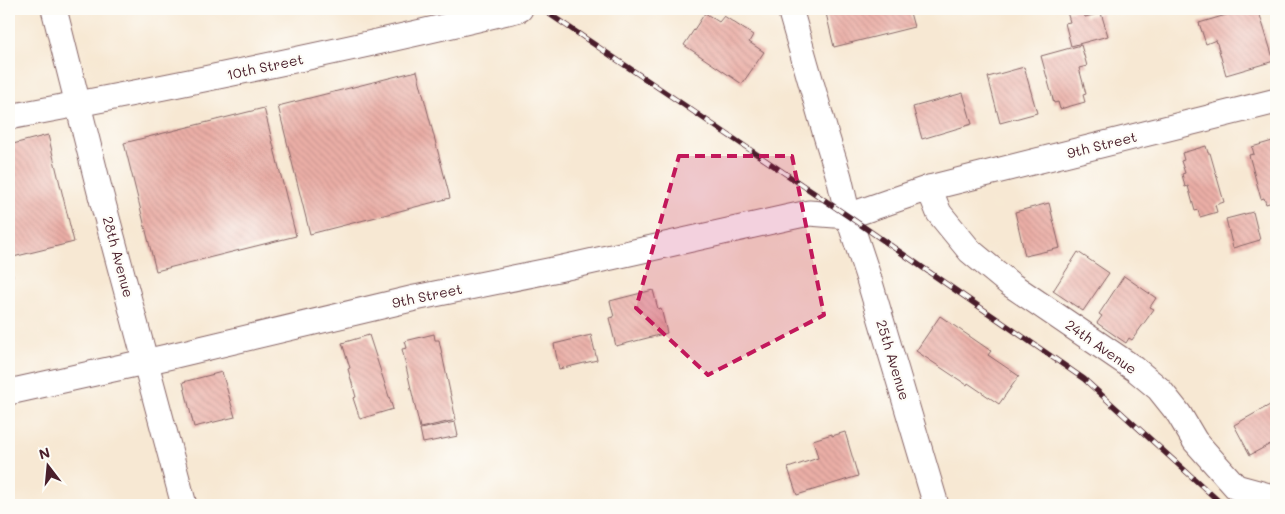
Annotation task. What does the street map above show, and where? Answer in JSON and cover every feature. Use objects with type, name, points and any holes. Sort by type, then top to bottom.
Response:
[{"type":"street","name":"28th Avenue","points":[[54,9],[100,192],[184,505]]},
{"type":"street","name":"10th Street","points":[[9,117],[273,66],[520,9]]},
{"type":"street","name":"25th Avenue","points":[[790,9],[839,177],[848,216],[868,276],[936,505]]},
{"type":"street","name":"9th Street","points":[[928,188],[1276,101]]},
{"type":"street","points":[[848,216],[928,188]]},
{"type":"street","name":"24th Avenue","points":[[928,188],[939,213],[970,251],[1010,284],[1135,369],[1159,389],[1179,414],[1195,441],[1236,487],[1276,498]]},
{"type":"street","name":"9th Street","points":[[9,392],[146,362],[415,298],[558,270],[809,213],[848,216]]},
{"type":"highlighted area","points":[[679,156],[792,156],[824,315],[708,375],[636,308]]},
{"type":"building","points":[[825,9],[909,9],[914,27],[834,47]]},
{"type":"building","points":[[1083,9],[1085,17],[1101,13],[1108,36],[1071,46],[1065,23],[1070,22],[1067,12]]},
{"type":"building","points":[[1246,9],[1249,15],[1259,12],[1274,61],[1226,75],[1216,40],[1206,44],[1199,23]]},
{"type":"building","points":[[705,13],[719,22],[724,16],[753,35],[749,42],[764,52],[742,84],[684,45]]},
{"type":"building","points":[[1081,45],[1087,66],[1079,68],[1086,94],[1083,95],[1085,102],[1060,109],[1058,102],[1054,103],[1041,56]]},
{"type":"building","points":[[1024,67],[1037,113],[1000,123],[988,77]]},
{"type":"building","points":[[417,71],[450,198],[310,234],[278,106]]},
{"type":"building","points":[[963,93],[972,124],[922,139],[913,107]]},
{"type":"building","points":[[264,108],[296,236],[156,271],[124,143]]},
{"type":"building","points":[[48,135],[74,242],[9,258],[9,145]]},
{"type":"building","points":[[1276,140],[1276,201],[1266,204],[1264,198],[1261,199],[1249,155],[1254,154],[1252,147]]},
{"type":"building","points":[[1206,146],[1208,153],[1210,153],[1224,202],[1215,205],[1217,212],[1200,217],[1198,210],[1195,211],[1188,186],[1185,187],[1182,174],[1185,173],[1181,161],[1184,160],[1182,153]]},
{"type":"building","points":[[1049,203],[1060,248],[1025,256],[1015,212]]},
{"type":"building","points":[[1253,212],[1260,240],[1233,248],[1226,219]]},
{"type":"building","points":[[1078,252],[1109,273],[1083,311],[1053,291]]},
{"type":"building","points":[[9,261],[13,276],[9,277]]},
{"type":"building","points":[[1124,276],[1156,298],[1150,307],[1154,309],[1132,340],[1129,338],[1126,343],[1097,323],[1102,316],[1099,314]]},
{"type":"building","points":[[653,290],[658,309],[661,308],[667,333],[616,346],[609,318],[614,317],[610,301]]},
{"type":"building","points":[[940,316],[991,351],[988,355],[1019,376],[999,404],[916,351]]},
{"type":"building","points":[[434,334],[435,340],[439,340],[456,420],[420,428],[402,349],[407,348],[405,341]]},
{"type":"building","points":[[369,335],[393,409],[360,419],[353,398],[356,397],[348,369],[350,368],[342,343]]},
{"type":"building","points":[[591,335],[597,360],[559,369],[554,344]]},
{"type":"building","points":[[222,372],[235,417],[194,427],[183,382]]},
{"type":"building","points":[[1270,405],[1276,417],[1276,441],[1250,455],[1234,425]]},
{"type":"building","points":[[455,422],[458,436],[423,443],[420,429]]},
{"type":"building","points":[[845,432],[858,476],[797,495],[788,468],[818,458],[813,440]]},
{"type":"railway","points":[[542,9],[848,216],[1084,379],[1223,505]]}]
